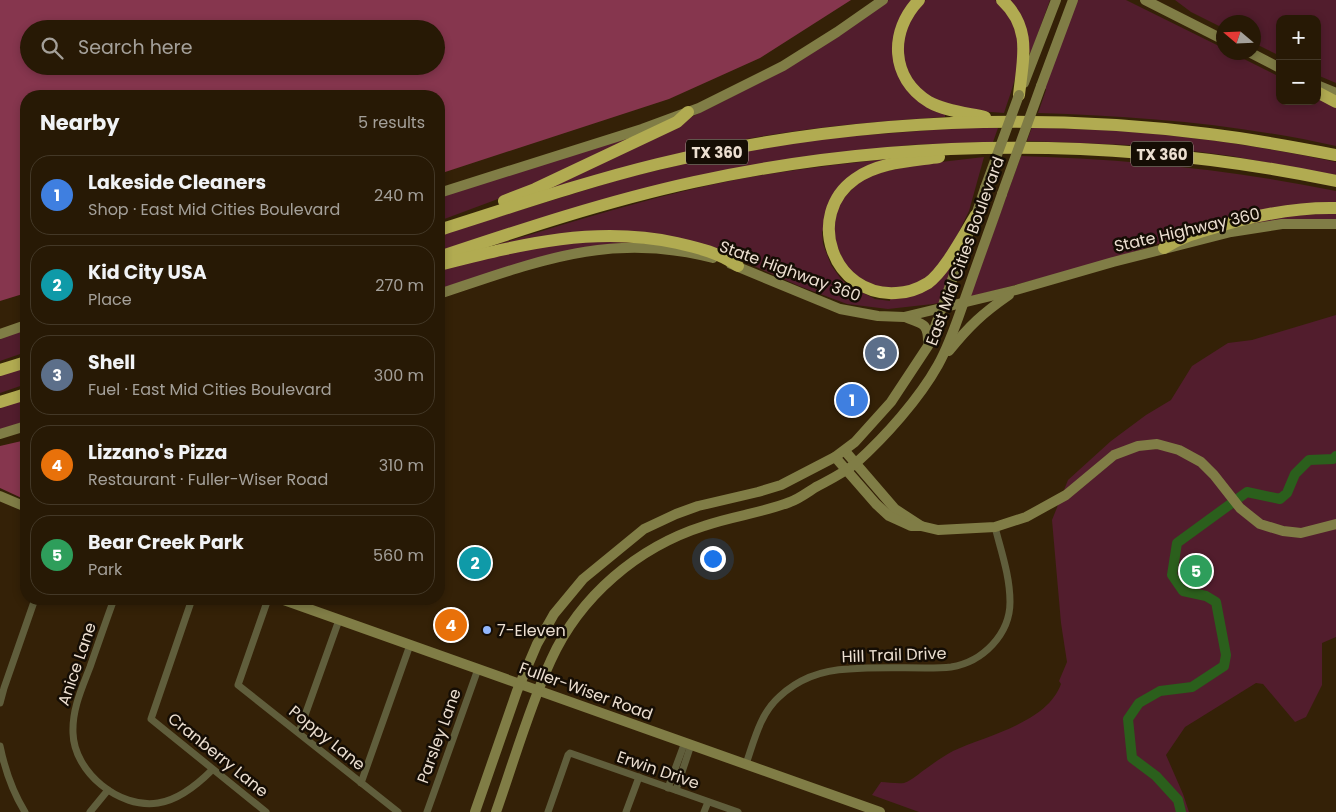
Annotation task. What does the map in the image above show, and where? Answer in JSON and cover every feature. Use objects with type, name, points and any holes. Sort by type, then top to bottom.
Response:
[{"type":"highway","points":[[919,0],[903,22],[898,37],[898,54],[908,82],[918,94],[930,103],[944,108],[1004,121]]},
{"type":"highway","points":[[1002,0],[1016,16],[1024,38],[1019,95]]},
{"type":"highway","points":[[1321,94],[1336,102]]},
{"type":"highway","points":[[445,222],[534,189],[677,122],[688,112]]},
{"type":"highway","name":"TX 360","points":[[445,228],[619,174],[667,162],[740,147],[826,133],[867,129],[1004,121],[1084,123],[1171,129],[1253,140],[1336,155]]},
{"type":"highway","points":[[976,215],[938,273],[916,289],[903,293],[889,294],[873,291],[859,285],[838,264],[832,251],[829,237],[832,210],[837,199],[855,178],[889,166],[986,148]]},
{"type":"highway","name":"TX 360","points":[[445,255],[610,203],[692,182],[856,156],[986,148],[1070,148],[1154,153],[1239,164],[1336,182]]},
{"type":"highway","points":[[1164,248],[1177,239],[1247,218],[1291,210],[1336,208]]},
{"type":"highway","points":[[445,264],[540,241],[618,236],[648,238],[688,245],[724,256],[738,266]]},
{"type":"highway","points":[[0,363],[20,357]]},
{"type":"highway","points":[[0,370],[20,364]]},
{"type":"highway","points":[[0,396],[20,390]]},
{"type":"highway","points":[[0,402],[20,396]]},
{"type":"main road","points":[[445,191],[642,129],[688,112],[783,66],[883,0]]},
{"type":"main road","name":"East Mid Cities Boulevard","points":[[475,812],[536,644],[554,614],[583,579],[644,529],[698,506],[781,485],[836,457],[864,433],[891,402],[928,346],[1019,95],[1056,0]]},
{"type":"main road","name":"East Mid Cities Boulevard","points":[[496,812],[551,660],[570,627],[597,591],[644,554],[690,530],[792,502],[846,470],[855,464],[894,426],[938,366],[963,304],[1073,0]]},
{"type":"main road","points":[[1145,0],[1216,36]]},
{"type":"main road","points":[[1261,58],[1276,66]]},
{"type":"main road","points":[[1321,87],[1336,93]]},
{"type":"main road","name":"State Highway 360","points":[[445,292],[538,261],[576,252],[611,248],[638,248],[702,256],[738,266],[840,309],[878,316],[904,317],[1016,290],[1164,248],[1251,228],[1282,224],[1336,224]]},
{"type":"main road","points":[[938,366],[969,327],[983,313],[1016,290]]},
{"type":"main road","points":[[904,317],[924,325],[928,330],[928,346]]},
{"type":"main road","points":[[0,334],[20,327]]},
{"type":"main road","points":[[0,434],[20,428]]},
{"type":"main road","points":[[836,457],[876,504],[889,516],[911,526],[938,530],[995,527],[1026,516],[1066,495],[1114,455],[1138,446],[1157,444],[1179,450],[1201,462],[1214,475],[1240,508],[1260,524],[1288,532],[1301,533],[1336,524]]},
{"type":"main road","points":[[845,450],[895,509],[921,526]]},
{"type":"main road","points":[[0,496],[20,504]]},
{"type":"main road","name":"Fuller-Wiser Road","points":[[298,605],[880,812]]},
{"type":"street","name":"Hill Trail Drive","points":[[746,764],[768,709],[778,697],[808,678],[849,668],[952,667],[971,660],[994,644],[1005,628],[1010,603],[1008,583],[995,527]]},
{"type":"street","points":[[0,704],[33,605]]},
{"type":"street","name":"Anice Lane","points":[[112,605],[75,707],[73,734],[76,750],[82,764],[108,790],[139,802],[156,803],[181,795],[200,782],[212,770]]},
{"type":"street","name":"Cranberry Lane","points":[[190,605],[151,719],[266,812]]},
{"type":"street","name":"Poppy Lane","points":[[266,605],[238,685],[398,812]]},
{"type":"street","points":[[299,732],[339,620]]},
{"type":"street","points":[[361,782],[410,645]]},
{"type":"street","name":"Parsley Lane","points":[[427,812],[478,669]]},
{"type":"street","points":[[668,788],[688,743]]},
{"type":"street","points":[[676,790],[688,743]]},
{"type":"street","points":[[0,746],[14,795],[25,812]]},
{"type":"street","name":"Erwin Drive","points":[[548,812],[568,755],[570,754],[738,812]]},
{"type":"street","points":[[626,812],[639,778]]},
{"type":"street","points":[[90,812],[108,790]]},
{"type":"street","points":[[704,812],[708,802]]},
{"type":"shaded area","points":[[0,0],[851,0],[760,58],[669,99],[445,172],[445,90],[20,90],[20,295],[0,301]]},
{"type":"shaded area","points":[[889,0],[915,0],[897,65],[945,112],[945,117],[835,126],[753,138],[654,160],[535,193],[724,101],[832,40]]},
{"type":"shaded area","points":[[926,0],[995,0],[1007,13],[1018,39],[1019,54],[1014,83],[1004,113],[965,110],[926,96],[909,76],[901,50],[908,21],[917,7]]},
{"type":"shaded area","points":[[1006,0],[1050,0],[1031,53],[1027,52]]},
{"type":"shaded area","points":[[1076,0],[1126,0],[1216,45],[1216,60],[1246,60],[1276,75],[1276,105],[1321,105],[1321,97],[1336,105],[1336,146],[1262,132],[1187,122],[1113,116],[1038,113],[1046,90],[1045,88]]},
{"type":"shaded area","points":[[1175,0],[1336,0],[1336,83],[1321,77],[1321,15],[1276,15],[1276,54],[1261,46],[1261,15],[1216,15],[1216,24],[1191,12]]},
{"type":"shaded area","points":[[1032,127],[1147,133],[1256,147],[1336,162],[1336,175],[1231,156],[1154,146],[1027,141]]},
{"type":"shaded area","points":[[958,128],[998,128],[993,142],[911,145],[803,158],[445,251],[445,233],[625,178],[726,154],[814,139]]},
{"type":"shaded area","points":[[642,132],[525,189],[445,219],[445,195]]},
{"type":"shaded area","points":[[1021,156],[1140,163],[1258,177],[1336,191],[1336,205],[1164,242],[1112,259],[970,297]]},
{"type":"shaded area","points":[[905,157],[857,174],[822,232],[823,244],[831,265],[841,279],[848,285],[875,299],[890,301],[890,298],[948,266],[953,267],[939,303],[888,309],[847,304],[799,286],[731,256],[635,234],[495,245],[629,205],[710,185],[783,172]]},
{"type":"shaded area","points":[[984,157],[969,211],[950,250],[934,272],[912,287],[883,290],[847,271],[832,233],[838,204],[859,182],[874,174],[915,165]]},
{"type":"shaded area","points":[[1336,213],[1336,220],[1298,219],[1234,227],[1283,216]]},
{"type":"shaded area","points":[[565,241],[656,243],[616,245],[445,288],[445,268]]},
{"type":"shaded area","points":[[1336,315],[1336,637],[1322,643],[1322,685],[1306,717],[1295,722],[1263,684],[1256,683],[1185,727],[1166,755],[1189,812],[919,812],[872,795],[881,782],[907,782],[953,751],[1030,718],[1043,709],[1054,697],[1061,684],[1059,681],[1067,662],[1061,623],[1052,520],[1068,480],[1111,441],[1146,415],[1171,400],[1192,366],[1228,343],[1252,340]]},
{"type":"shaded area","points":[[20,331],[20,354],[0,361],[0,337]]},
{"type":"shaded area","points":[[20,368],[20,386],[0,393],[0,375]]},
{"type":"shaded area","points":[[20,401],[20,423],[0,430],[0,407]]},
{"type":"shaded area","points":[[20,441],[20,497],[0,488],[0,446]]},
{"type":"waterway","points":[[1181,812],[1178,800],[1156,776],[1132,758],[1128,719],[1139,703],[1160,691],[1192,687],[1224,666],[1226,655],[1216,602],[1206,596],[1183,591],[1172,575],[1177,543],[1247,492],[1280,499],[1287,493],[1295,474],[1309,460],[1333,459],[1336,456]]},
{"type":"place","name":"Shell","points":[[881,353]]},
{"type":"place","name":"Lakeside Cleaners","points":[[852,400]]},
{"type":"place","name":"Kid City USA","points":[[475,563]]},
{"type":"place","name":"Bear Creek Park","points":[[1196,571]]},
{"type":"place","name":"Lizzano's Pizza","points":[[451,625]]},
{"type":"place","name":"7-Eleven","points":[[487,630]]}]
